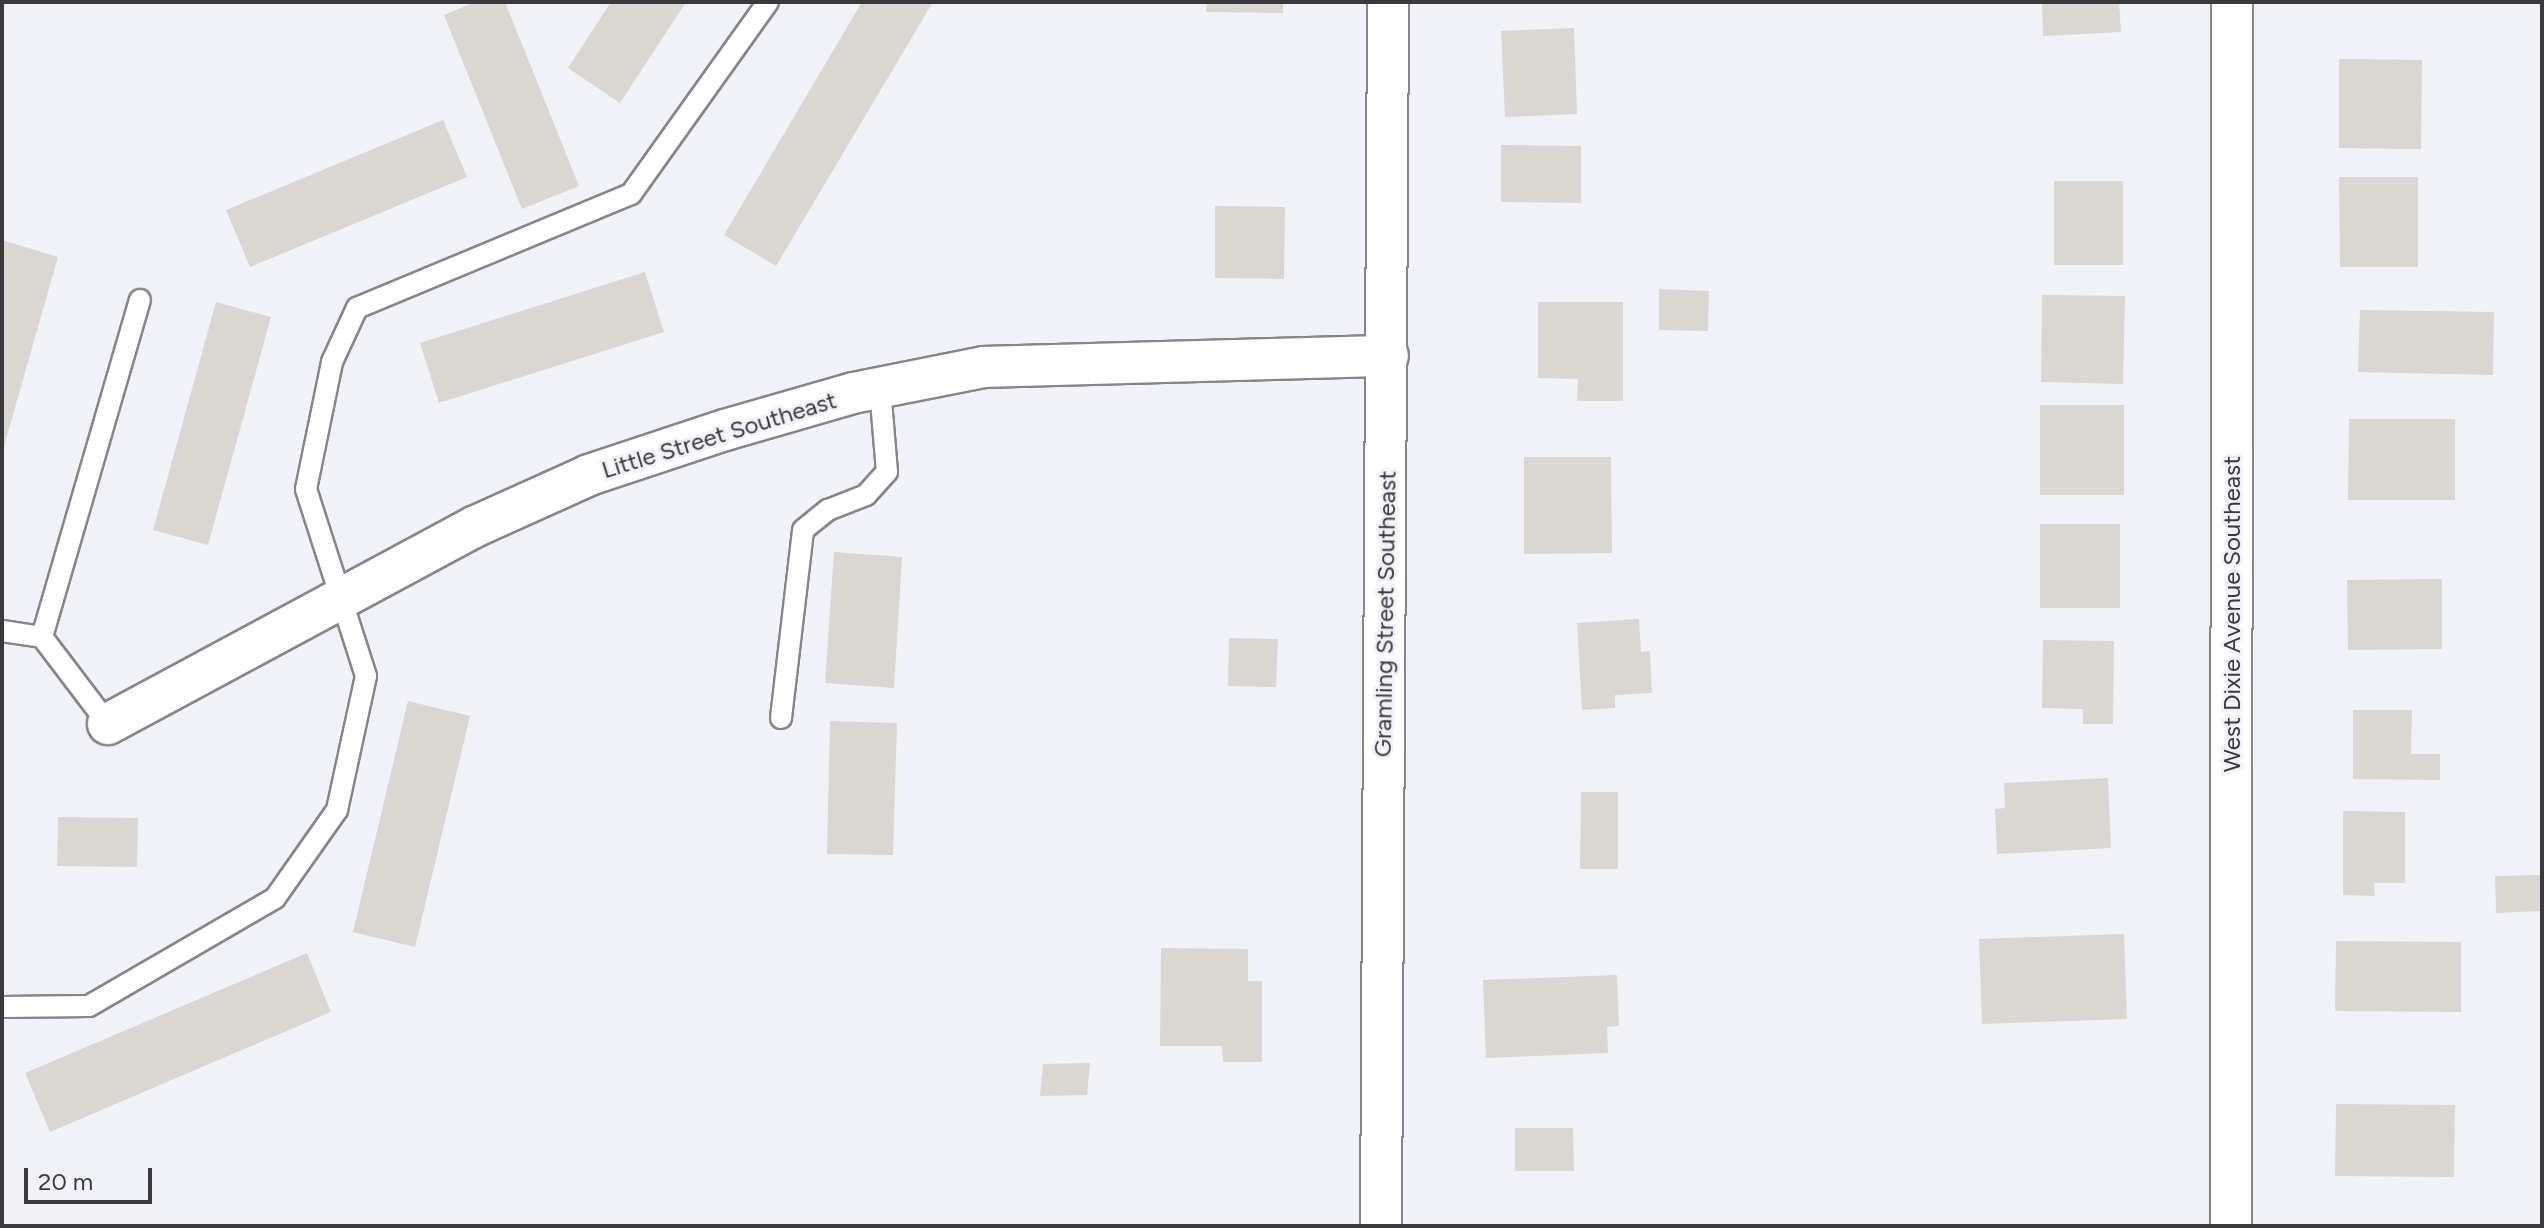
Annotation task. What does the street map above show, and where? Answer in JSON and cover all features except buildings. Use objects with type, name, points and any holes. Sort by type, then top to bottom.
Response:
[{"type":"street","name":"Gramling Street Southeast","points":[[1381,1226],[1388,2]]},
{"type":"street","name":"West Dixie Avenue Southeast","points":[[2231,1226],[2232,2]]},
{"type":"street","name":"Little Street Southeast","points":[[108,724],[343,602],[474,527],[589,475],[880,388],[1053,361],[1388,356]]},
{"type":"lane","points":[[2,1007],[89,1006],[275,898],[337,810],[366,676],[306,489],[332,362],[357,308],[631,194],[768,2]]},
{"type":"lane","points":[[42,637],[140,300]]},
{"type":"lane","points":[[781,718],[803,530],[828,510],[866,495],[887,472],[880,388]]},
{"type":"lane","points":[[2,631],[42,637],[108,724]]}]
